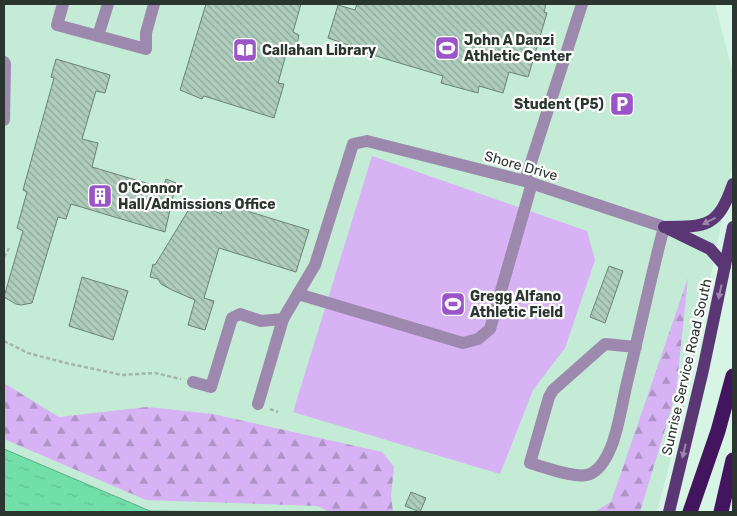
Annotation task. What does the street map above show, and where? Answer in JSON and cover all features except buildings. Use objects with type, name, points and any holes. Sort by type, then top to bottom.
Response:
[{"type":"highway","points":[[690,512],[718,431],[733,376]]},
{"type":"highway","points":[[721,512],[733,460]]},
{"type":"main road","points":[[664,227],[692,227],[710,223],[722,212],[733,184]]},
{"type":"main road","points":[[664,227],[702,245],[717,256],[725,266]]},
{"type":"main road","name":"Sunrise Service Road South","points":[[669,512],[703,370],[733,227]]},
{"type":"street","points":[[62,4],[57,25],[146,49],[146,33],[154,4]]},
{"type":"street","points":[[98,36],[108,4]]},
{"type":"street","points":[[258,404],[284,320],[298,294],[463,343],[478,339],[490,329],[529,182],[582,4]]},
{"type":"street","points":[[4,62],[6,93],[4,120]]},
{"type":"street","name":"Shore Drive","points":[[298,294],[314,266],[352,144],[367,141],[529,182],[664,227]]},
{"type":"street","points":[[636,346],[605,344],[553,390],[549,397],[530,463],[586,476],[594,473],[603,464],[613,442],[636,346],[664,227]]},
{"type":"street","points":[[193,382],[211,387],[232,318],[240,314],[261,321],[284,320]]},
{"type":"path","points":[[4,257],[9,248]]},
{"type":"path","points":[[4,341],[28,353],[66,363],[122,375],[155,374],[193,382]]},
{"type":"shaded area","points":[[4,4],[715,4],[733,73],[733,158],[684,408],[657,512],[150,511],[4,449]]},
{"type":"green space","name":"Gregg Alfano Athletic Field","points":[[372,156],[587,231],[595,260],[565,348],[533,390],[500,474],[293,412]]},
{"type":"green space","points":[[688,278],[676,393],[640,512],[594,512],[611,502]]},
{"type":"green space","points":[[4,383],[59,417],[147,407],[213,414],[382,452],[394,467],[391,496],[393,512],[329,512],[318,506],[146,500],[4,439]]},
{"type":"water","points":[[4,449],[150,511],[251,512],[4,512]]},
{"type":"place","name":"John A Danzi Athletic Center","points":[[447,48]]},
{"type":"place","name":"Callahan Library","points":[[245,50]]},
{"type":"place","name":"Student (P5)","points":[[622,104]]},
{"type":"place","name":"O'Connor Hall/Admissions Office","points":[[100,196]]},
{"type":"place","name":"Gregg Alfano Athletic Field","points":[[453,304]]}]
